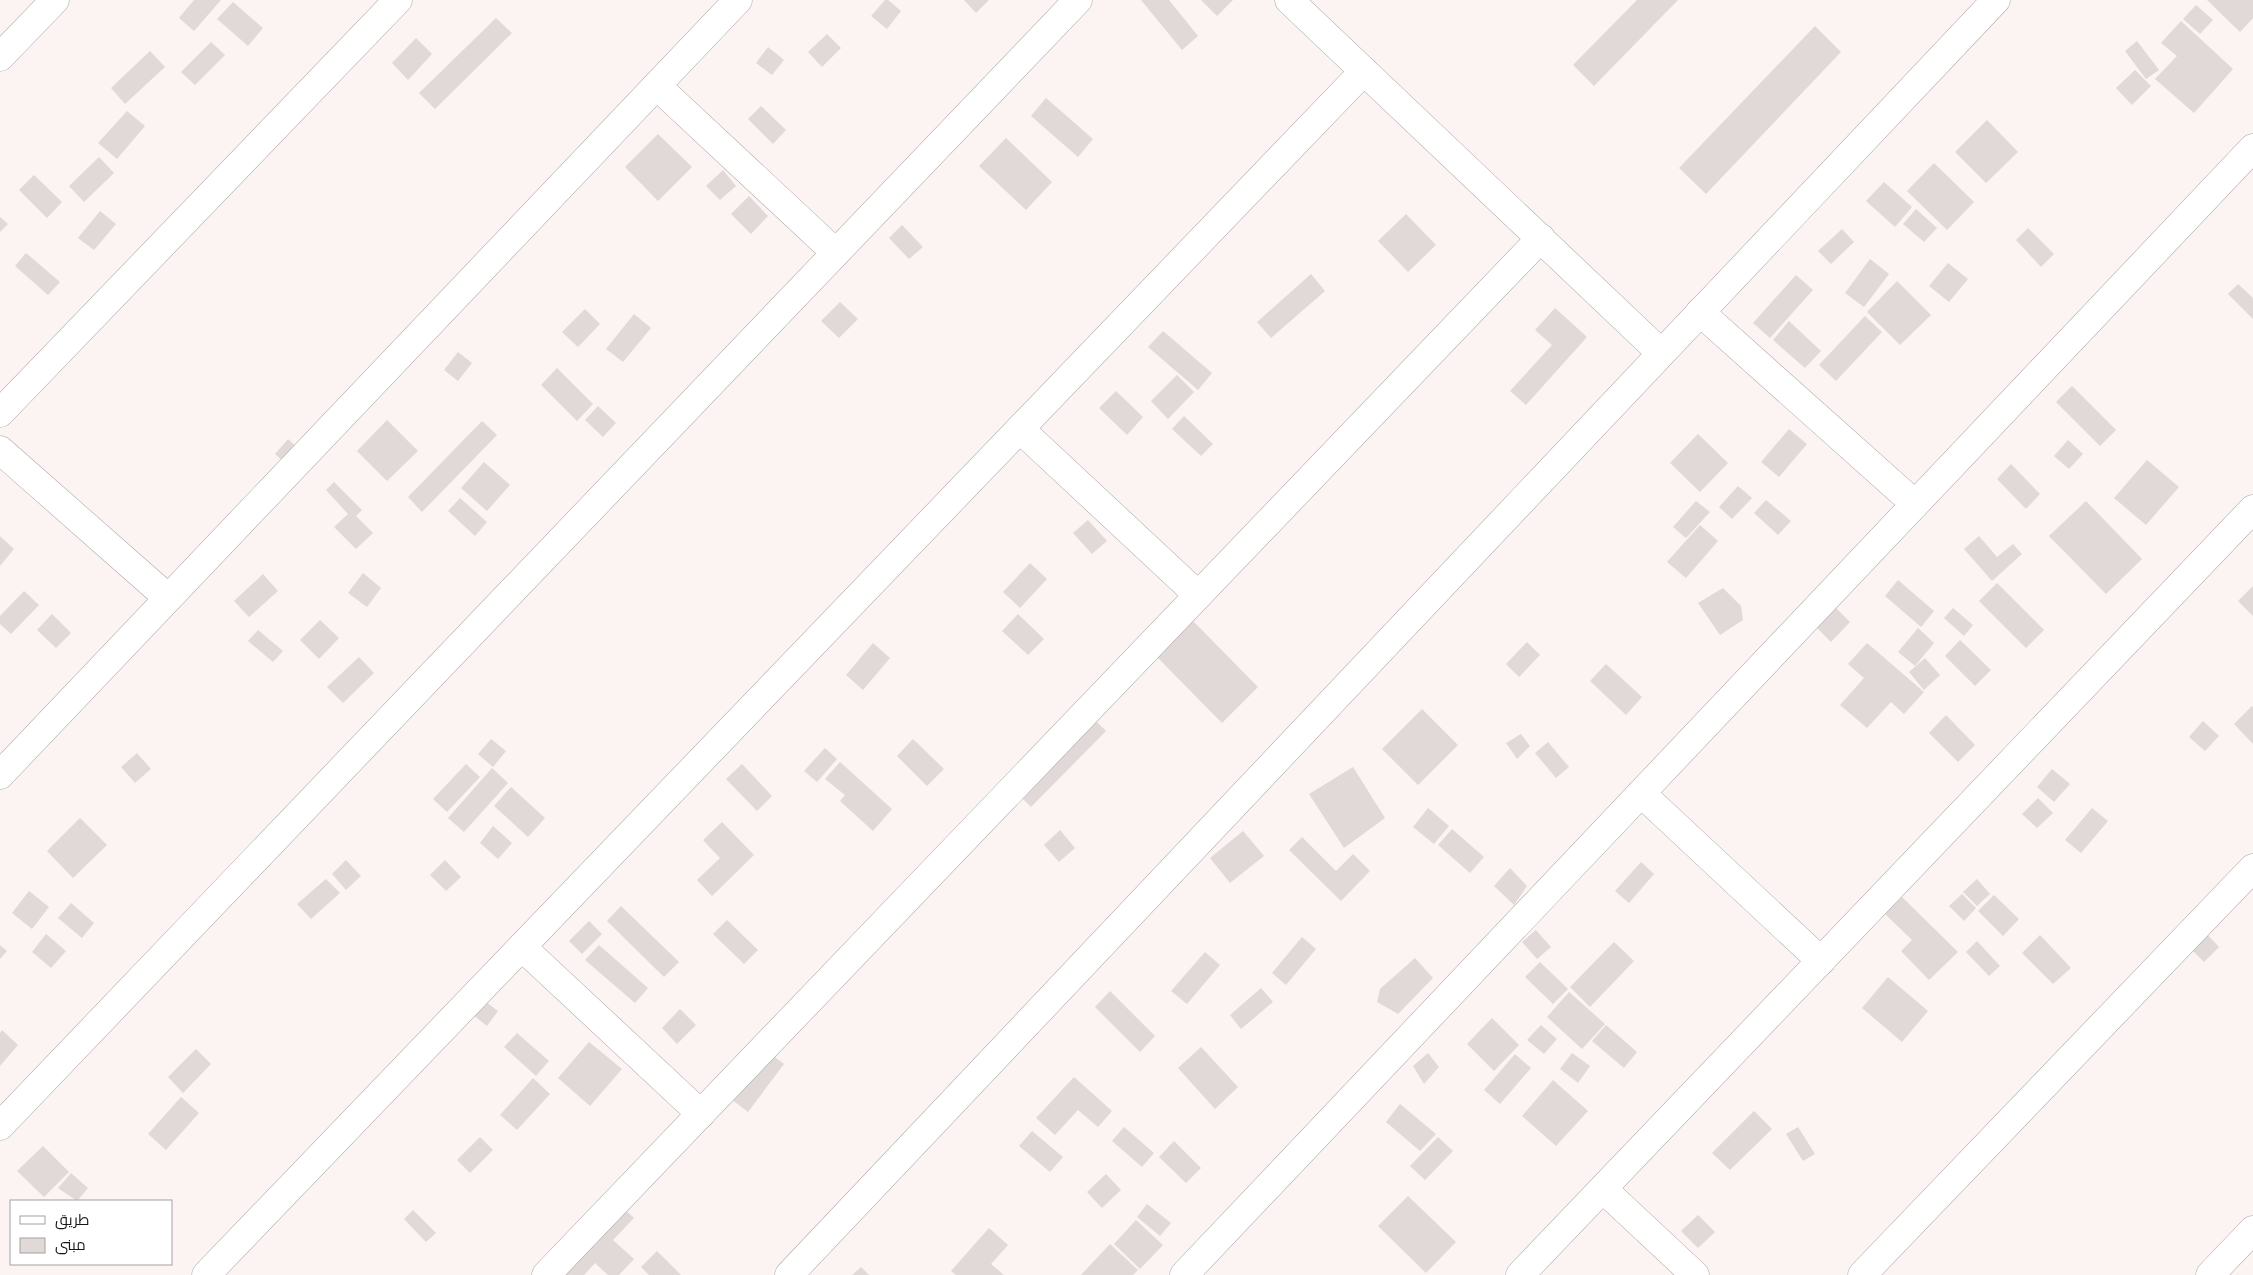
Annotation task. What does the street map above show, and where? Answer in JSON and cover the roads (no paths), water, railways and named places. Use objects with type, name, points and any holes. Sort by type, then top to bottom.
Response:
[{"type":"street","points":[[0,57],[55,0]]},
{"type":"street","points":[[0,413],[398,0]]},
{"type":"street","points":[[0,775],[738,0]]},
{"type":"street","points":[[0,1126],[1078,0]]},
{"type":"street","points":[[1289,0],[1661,353]]},
{"type":"street","points":[[789,1275],[1996,0]]},
{"type":"street","points":[[206,1275],[1364,71]]},
{"type":"street","points":[[657,86],[836,253]]},
{"type":"street","points":[[1184,1275],[2253,148]]},
{"type":"street","points":[[546,1275],[1541,238]]},
{"type":"street","points":[[1700,312],[1915,504]]},
{"type":"street","points":[[1020,429],[1198,595]]},
{"type":"street","points":[[0,450],[168,598]]},
{"type":"street","points":[[1520,1275],[2253,509]]},
{"type":"street","points":[[1640,793],[1821,961]]},
{"type":"street","points":[[1862,1275],[2253,868]]},
{"type":"street","points":[[522,947],[701,1114]]},
{"type":"street","points":[[1602,1189],[1695,1275]]},
{"type":"street","points":[[2210,1275],[2253,1230]]}]
